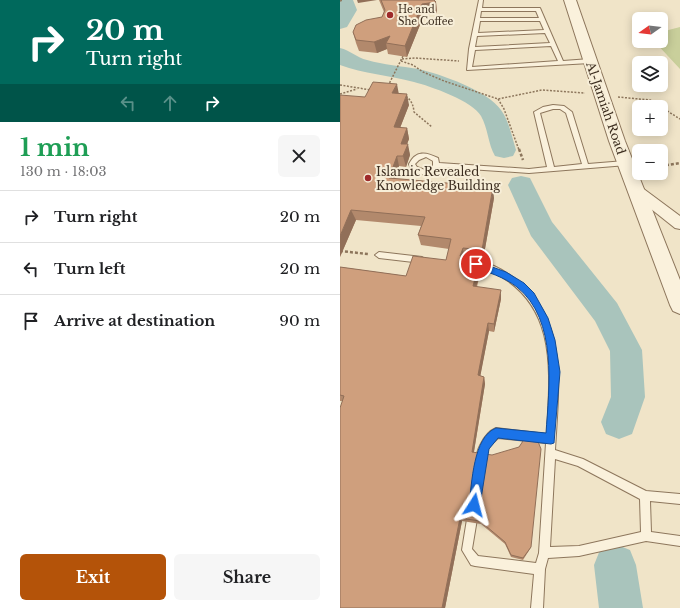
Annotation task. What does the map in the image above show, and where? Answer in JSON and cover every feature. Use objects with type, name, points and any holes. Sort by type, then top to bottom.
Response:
[{"type":"street","name":"Al-Jamiah Road","points":[[570,0],[625,163],[680,305]]},
{"type":"street","points":[[636,190],[680,225]]},
{"type":"street","points":[[651,227],[662,221],[680,225]]},
{"type":"lane","points":[[481,0],[469,69],[590,61]]},
{"type":"lane","points":[[480,10],[538,9],[561,63]]},
{"type":"lane","points":[[478,20],[543,19]]},
{"type":"lane","points":[[475,35],[548,31]]},
{"type":"lane","points":[[472,49],[553,44]]},
{"type":"lane","points":[[551,168],[538,112],[542,108],[560,107],[568,112],[585,165]]},
{"type":"lane","points":[[437,165],[526,171],[585,165],[625,163]]},
{"type":"lane","points":[[379,255],[433,261]]},
{"type":"lane","points":[[476,264],[503,274],[521,285],[531,296],[543,318],[551,340],[555,372],[544,553],[540,569],[537,608]]},
{"type":"lane","points":[[479,475],[484,446],[496,433],[551,439]]},
{"type":"lane","points":[[550,453],[580,462],[645,496],[680,499]]},
{"type":"lane","points":[[645,496],[646,536]]},
{"type":"lane","points":[[474,505],[467,550],[476,561],[540,569]]},
{"type":"lane","points":[[544,553],[579,551],[646,536],[680,541]]},
{"type":"path","points":[[402,59],[415,58],[470,62]]},
{"type":"path","points":[[385,91],[402,59]]},
{"type":"path","points":[[402,59],[423,72],[444,81],[498,99],[542,90],[588,93]]},
{"type":"path","points":[[340,85],[372,90]]},
{"type":"path","points":[[340,94],[359,88]]},
{"type":"path","points":[[391,92],[403,94],[411,98],[414,104],[414,112],[432,127]]},
{"type":"path","points":[[617,97],[650,100],[680,119]]},
{"type":"path","points":[[498,99],[506,114],[526,171]]},
{"type":"path","points":[[668,165],[680,164]]},
{"type":"path","points":[[340,251],[379,255]]},
{"type":"green space","points":[[680,27],[680,69],[660,48],[668,48],[668,30]]},
{"type":"building","points":[[381,0],[434,0],[436,2],[422,4],[405,46],[386,43],[390,36],[374,42],[356,40],[353,32],[356,25],[366,20],[382,17],[385,10]]},
{"type":"building","points":[[373,82],[397,84],[392,93],[407,94],[394,127],[407,128],[401,144],[408,144],[403,156],[397,156],[389,178],[493,187],[482,250],[463,248],[460,256],[469,257],[468,262],[479,264],[473,286],[501,290],[494,324],[488,323],[478,375],[484,377],[472,452],[492,455],[519,447],[525,438],[537,439],[541,449],[531,547],[523,558],[511,555],[505,542],[480,521],[460,518],[442,608],[340,608],[340,408],[344,396],[340,395],[340,267],[406,276],[413,256],[446,260],[451,239],[418,235],[425,217],[351,210],[340,236],[340,95],[365,97]]},
{"type":"waterway","points":[[340,23],[347,10],[344,0]]},
{"type":"waterway","points":[[340,54],[347,60],[362,66],[419,76],[473,97],[486,107],[492,114],[504,150]]},
{"type":"waterway","points":[[521,185],[541,228],[606,312],[626,350],[628,397],[619,422]]},
{"type":"waterway","points":[[615,565],[621,608]]},
{"type":"place","name":"He and She Coffee","points":[[390,15]]},
{"type":"place","name":"Islamic Revealed Knowledge Building","points":[[368,178]]},
{"type":"route","points":[[474,505],[484,446],[496,433],[551,439],[555,372],[551,340],[543,318],[531,296],[521,285],[503,274],[476,264]]}]
